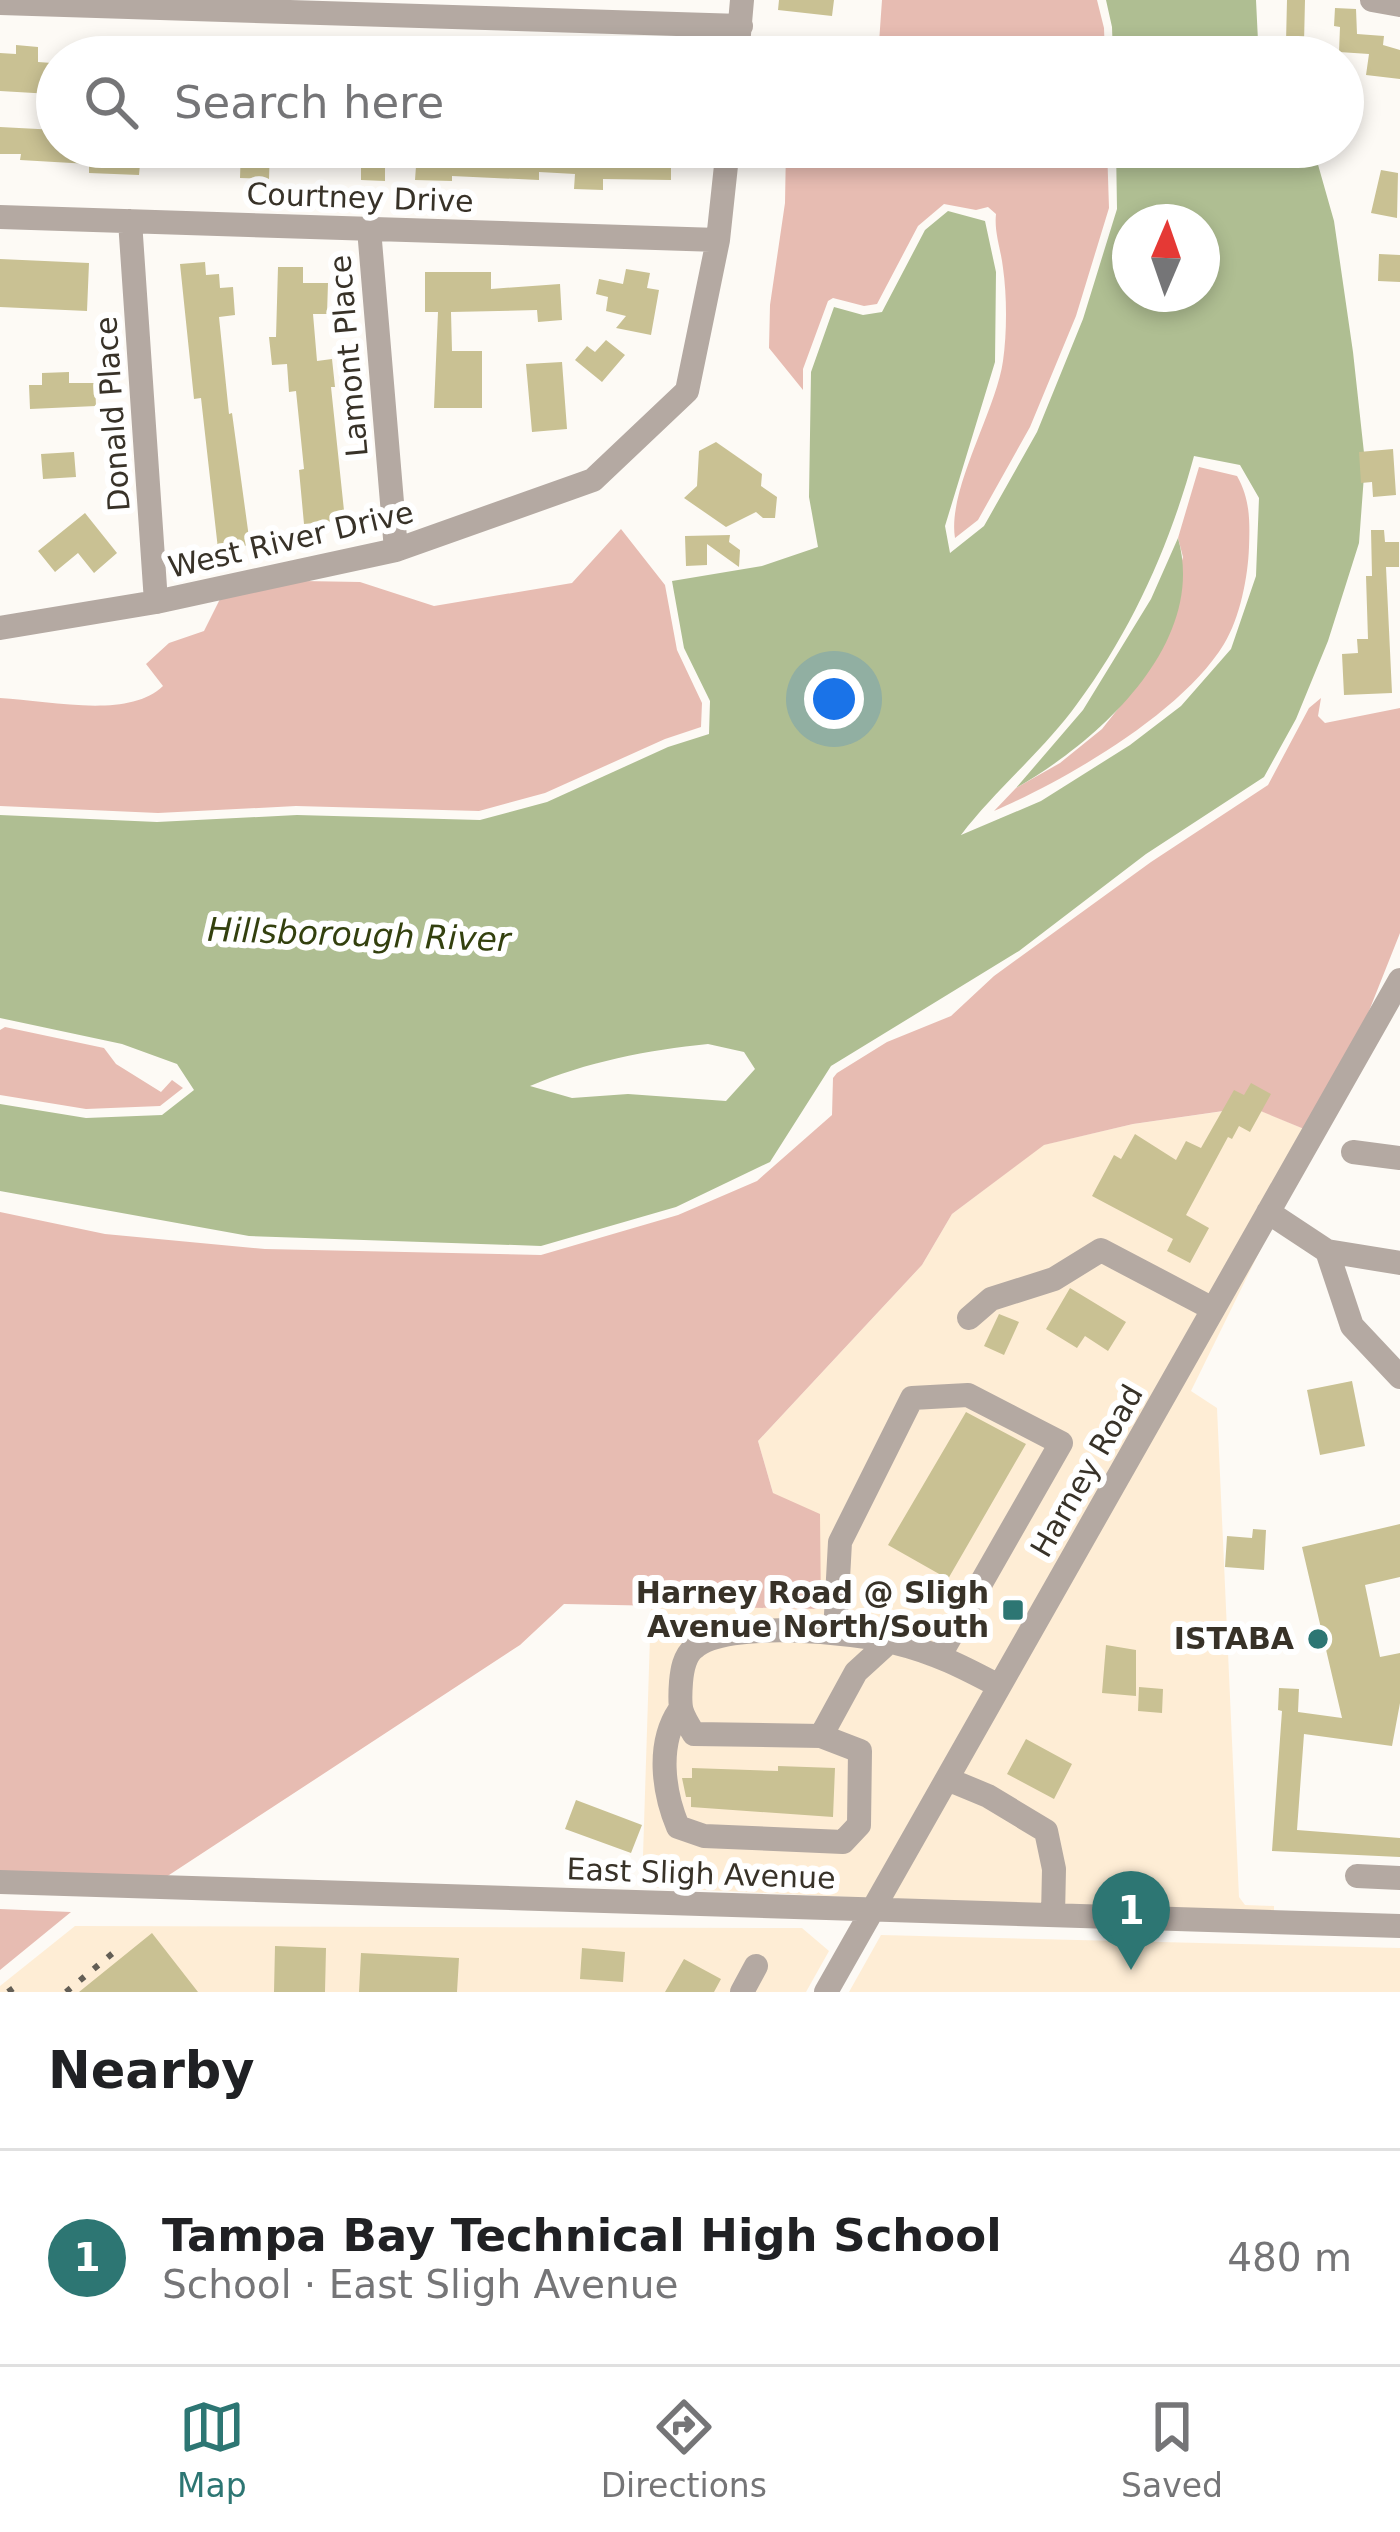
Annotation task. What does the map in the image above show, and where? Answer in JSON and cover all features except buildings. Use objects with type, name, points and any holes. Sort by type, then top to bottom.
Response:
[{"type":"street","points":[[740,36],[742,0]]},
{"type":"street","points":[[1372,0],[1400,5]]},
{"type":"street","points":[[0,3],[741,26]]},
{"type":"street","name":"West River Drive","points":[[0,628],[156,602],[396,550],[593,480],[687,392],[718,240],[726,168]]},
{"type":"street","name":"Courtney Drive","points":[[0,217],[718,240]]},
{"type":"street","name":"Donald Place","points":[[130,221],[156,602]]},
{"type":"street","name":"Lamont Place","points":[[369,229],[396,550]]},
{"type":"street","name":"Harney Road","points":[[826,1992],[1400,980]]},
{"type":"street","points":[[1353,1151],[1400,1158]]},
{"type":"street","points":[[1268,1212],[1327,1251],[1400,1263]]},
{"type":"street","points":[[969,1318],[991,1299],[1054,1279],[1101,1250],[1213,1309]]},
{"type":"street","points":[[1327,1251],[1352,1326],[1400,1376]]},
{"type":"street","points":[[835,1634],[841,1542],[912,1398],[968,1395],[1061,1443],[940,1655]]},
{"type":"street","points":[[679,1711],[694,1734],[821,1736],[860,1751],[859,1825],[843,1842],[704,1837],[678,1827],[667,1801],[666,1731],[679,1711],[682,1667],[693,1648],[725,1633],[835,1634],[890,1641],[940,1655],[999,1686]]},
{"type":"street","points":[[821,1736],[856,1672],[890,1641]]},
{"type":"street","points":[[947,1779],[988,1796],[1046,1831],[1054,1869],[1053,1916]]},
{"type":"street","points":[[1357,1876],[1400,1878]]},
{"type":"street","name":"East Sligh Avenue","points":[[0,1882],[1400,1926]]},
{"type":"street","points":[[742,1992],[756,1966]]},
{"type":"shaded area","points":[[882,0],[1097,0],[1104,36],[879,36]]},
{"type":"shaded area","points":[[786,168],[1108,168],[1109,208],[1076,316],[1030,427],[978,520],[955,538],[958,497],[1003,361],[1005,290],[996,214],[988,207],[976,210],[944,204],[918,226],[877,304],[828,301],[803,369],[803,390],[769,348],[770,305]]},
{"type":"shaded area","points":[[1199,467],[1237,476],[1248,510],[1245,584],[1224,644],[1205,670],[1152,719],[1087,763],[994,811],[1016,788],[1060,763],[1102,729],[1152,666],[1183,557],[1178,538]]},
{"type":"shaded area","points":[[621,529],[665,585],[677,650],[702,703],[701,727],[545,793],[479,811],[296,806],[158,813],[0,806],[0,698],[108,705],[148,696],[163,686],[146,664],[169,643],[204,631],[220,599],[303,581],[360,582],[434,606],[572,583]]},
{"type":"shaded area","points":[[1321,698],[1318,716],[1325,723],[1400,708],[1400,933],[1365,1021],[1304,1129],[1251,1107],[1133,1124],[1044,1145],[952,1214],[922,1265],[758,1441],[773,1493],[820,1514],[821,1609],[564,1604],[520,1645],[166,1877],[0,1871],[0,1212],[105,1234],[265,1249],[541,1255],[678,1215],[757,1181],[832,1115],[837,1073],[887,1042],[951,1016],[994,976],[1151,862],[1268,785],[1309,708]]},
{"type":"shaded area","points":[[5,1027],[104,1048],[116,1064],[161,1092],[172,1080],[183,1088],[160,1106],[86,1109],[0,1095],[0,1030]]},
{"type":"shaded area","points":[[1252,1107],[1304,1129],[868,1898],[642,1887],[651,1605],[821,1609],[773,1493],[758,1441],[922,1265],[952,1214],[1043,1145],[1133,1124]]},
{"type":"shaded area","points":[[1273,1224],[1191,1391],[1217,1408],[1239,1897],[1245,1905],[1274,1906],[1274,1911],[890,1899]]},
{"type":"shaded area","points":[[0,1909],[71,1912],[0,1970]]},
{"type":"shaded area","points":[[75,1926],[802,1928],[829,1951],[806,1992],[0,1992],[0,1986]]},
{"type":"shaded area","points":[[881,1935],[1400,1948],[1400,1992],[849,1992]]},
{"type":"water","points":[[1106,0],[1256,0],[1258,36],[1112,36]]},
{"type":"water","name":"Hillsborough River","points":[[1116,168],[1319,168],[1334,221],[1365,462],[1359,543],[1328,641],[1296,719],[1264,777],[1146,854],[1019,951],[831,1066],[770,1162],[676,1207],[541,1246],[249,1236],[0,1191],[0,1104],[86,1118],[162,1115],[194,1090],[177,1064],[122,1044],[0,1018],[0,815],[157,822],[297,815],[480,820],[547,802],[668,747],[709,734],[710,701],[684,648],[672,581],[762,566],[818,547],[809,497],[811,372],[834,307],[863,315],[882,312],[925,230],[948,211],[985,221],[996,272],[995,362],[945,526],[950,553],[984,526],[1037,432],[1083,319],[1112,225],[1112,312],[1220,312],[1220,204],[1117,204]],"holes":[[[1194,456],[1240,465],[1259,498],[1256,576],[1231,649],[1181,706],[1130,745],[1041,801],[961,835],[1064,721],[1115,647],[1161,554]],[[708,1044],[744,1052],[755,1069],[726,1101],[628,1094],[572,1098],[530,1086],[640,1054]]]},
{"type":"water","points":[[1178,538],[1183,577],[1177,615],[1139,686],[1080,744],[1016,788],[1083,710],[1151,599]]},
{"type":"railway","points":[[66,1992],[119,1948]]},
{"type":"railway","points":[[8,1992],[15,1987]]},
{"type":"place","name":"Harney Road @ Sligh Avenue North/South","points":[[1013,1610]]},
{"type":"place","name":"ISTABA","points":[[1318,1639]]},
{"type":"place","name":"Tampa Bay Technical High School","points":[[1131,1970]]}]
